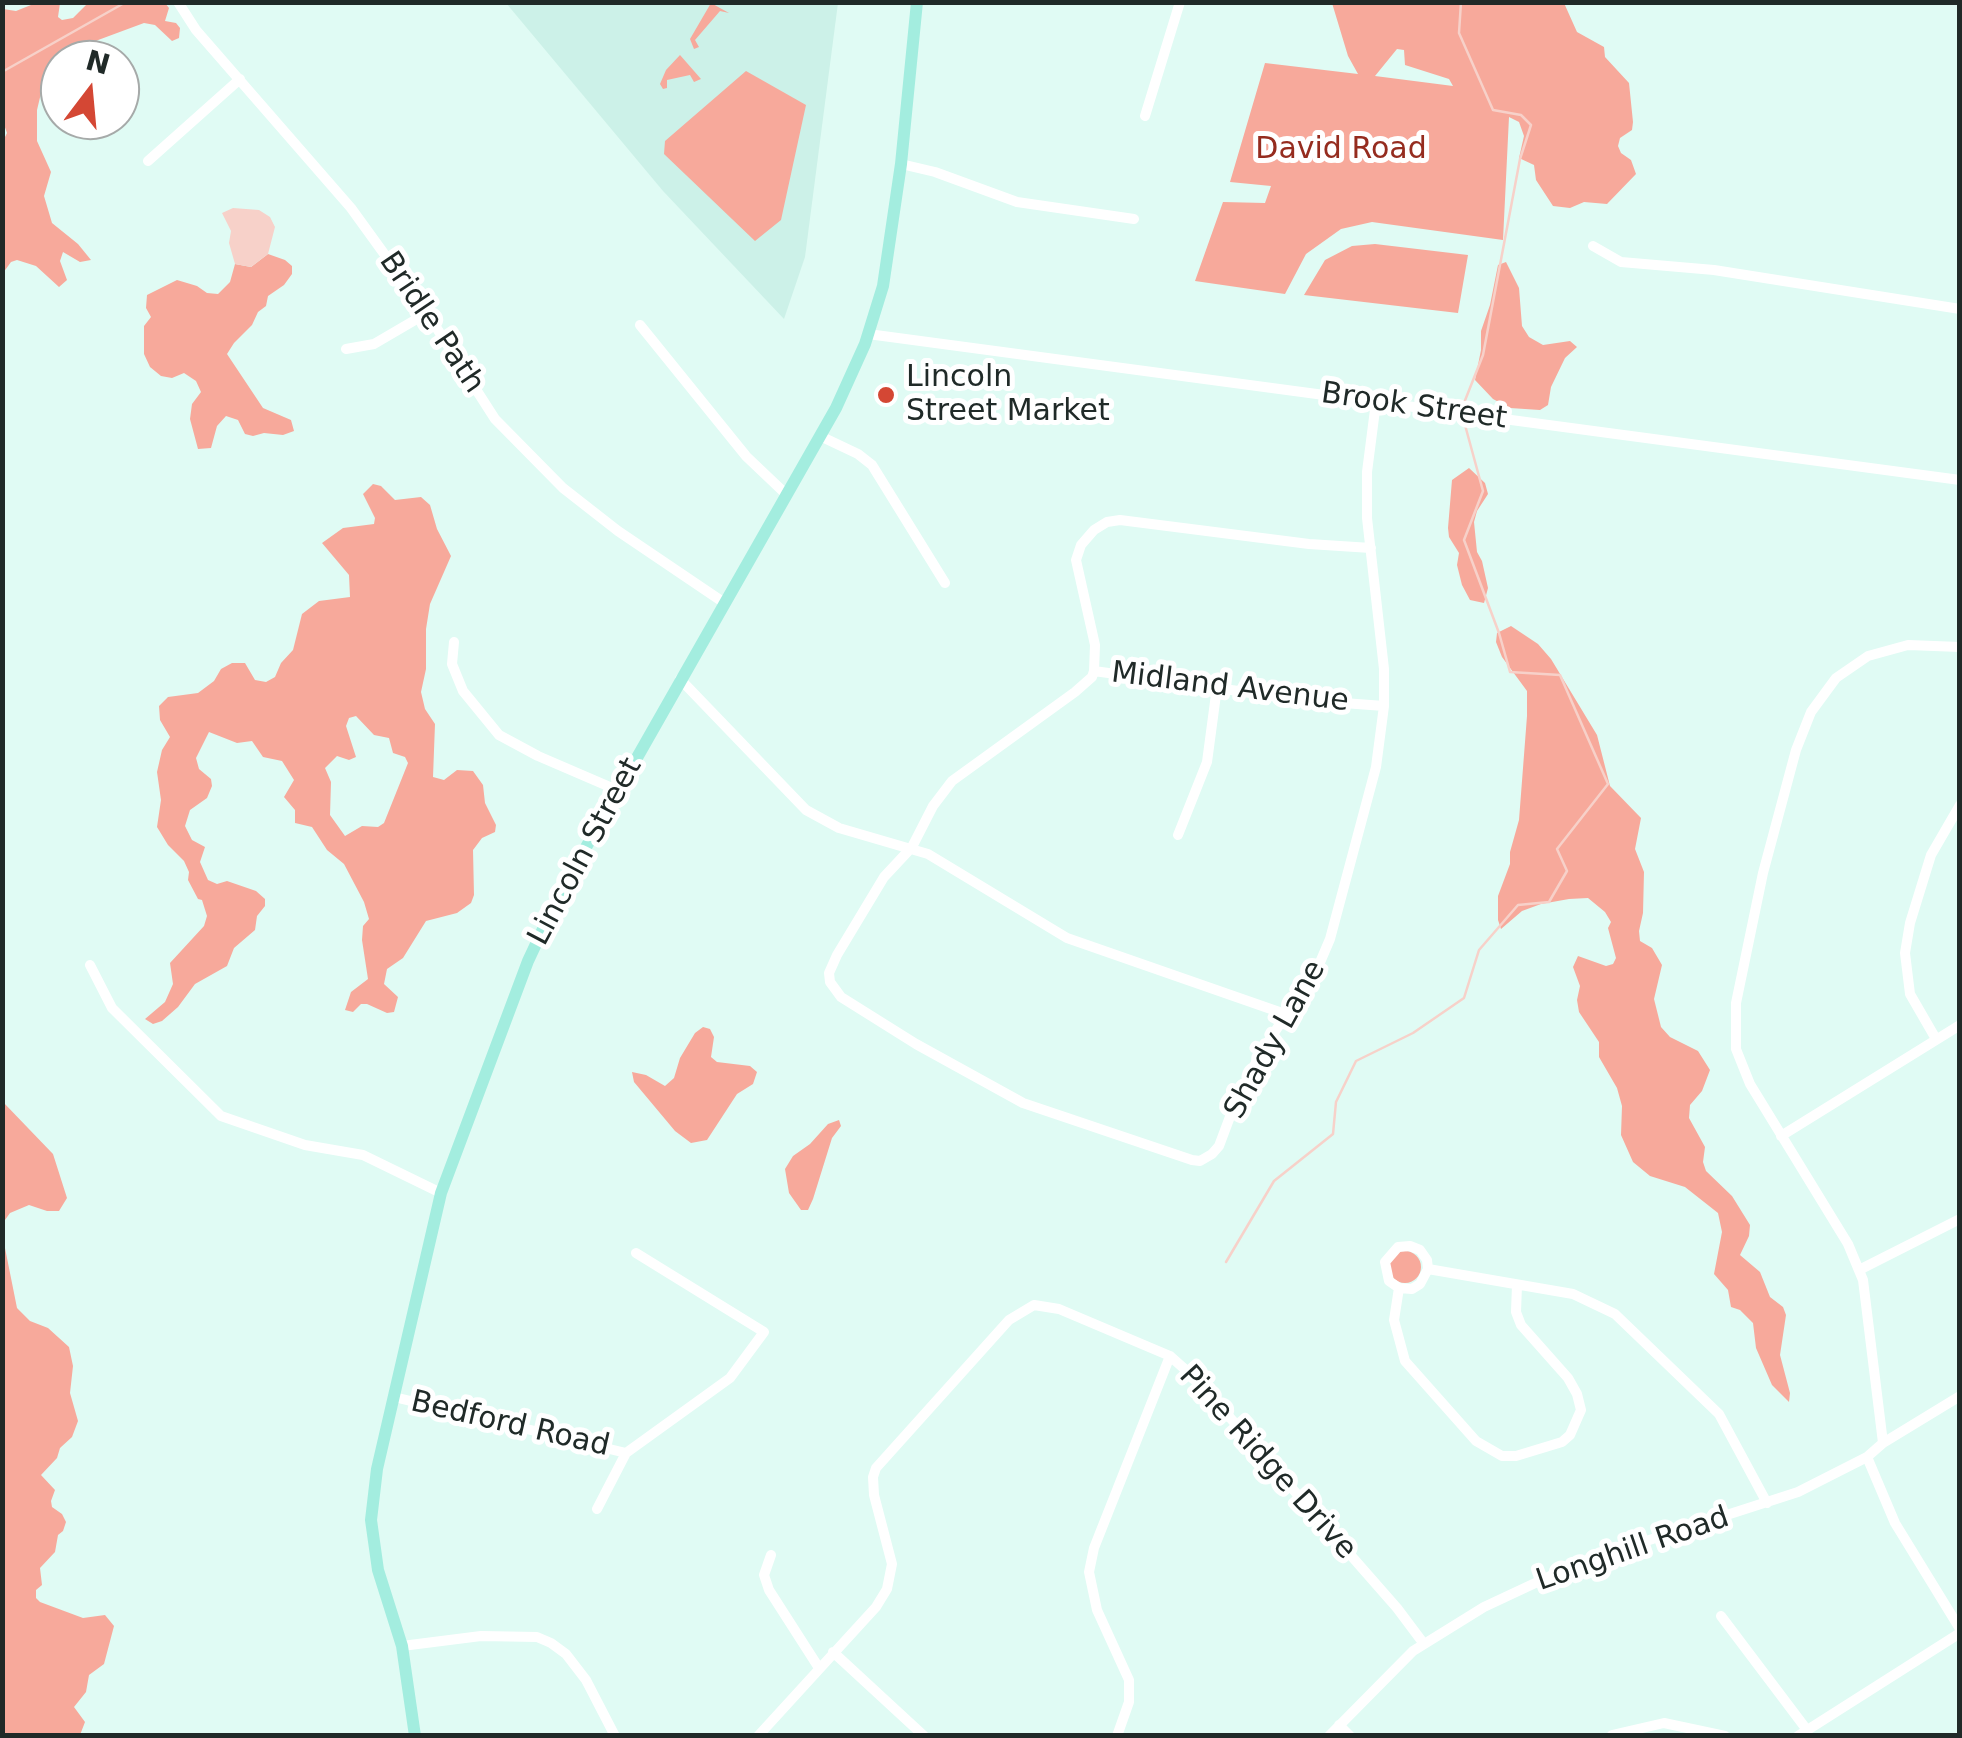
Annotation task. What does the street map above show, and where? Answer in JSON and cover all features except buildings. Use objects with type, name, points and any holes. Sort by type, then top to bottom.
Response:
[{"type":"main road","name":"Lincoln Street","points":[[415,1736],[402,1646],[378,1570],[372,1520],[377,1469],[442,1192],[528,961],[560,892],[851,377],[883,286],[917,2]]},
{"type":"street","name":"Bridle Path","points":[[178,2],[196,30],[351,208],[427,313],[495,419],[563,488],[618,531],[723,602]]},
{"type":"street","points":[[1145,116],[1180,2]]},
{"type":"street","points":[[148,162],[240,79]]},
{"type":"street","points":[[900,164],[1017,202],[1134,219]]},
{"type":"street","points":[[1594,246],[1621,262],[1714,270],[1960,309]]},
{"type":"street","points":[[346,349],[374,344],[427,313]]},
{"type":"street","points":[[640,325],[746,456],[786,494]]},
{"type":"street","name":"Brook Street","points":[[868,334],[1960,480]]},
{"type":"street","name":"Shady Lane","points":[[912,848],[884,877],[837,955],[829,973],[830,982],[841,997],[1023,1103],[1200,1161],[1219,1146],[1260,1054],[1308,986],[1330,938],[1376,767],[1384,706],[1367,472],[1376,402]]},
{"type":"street","points":[[820,436],[872,465],[945,583]]},
{"type":"street","points":[[1094,670],[1095,646],[1076,560],[1081,545],[1108,522],[1120,520],[1372,548]]},
{"type":"street","points":[[454,642],[452,664],[463,691],[498,734],[538,756],[618,790]]},
{"type":"street","points":[[1883,1442],[1859,1270],[1848,1244],[1739,1059],[1734,1026],[1754,908],[1804,728],[1832,682],[1864,658],[1908,645],[1960,647]]},
{"type":"street","name":"Midland Avenue","points":[[912,848],[932,806],[952,781],[1075,692],[1092,677],[1094,670],[1303,700],[1384,706]]},
{"type":"street","points":[[680,679],[806,810],[839,828],[928,854],[1066,938],[1288,1015]]},
{"type":"street","points":[[1178,835],[1206,762],[1217,687]]},
{"type":"street","points":[[1936,1039],[1910,994],[1905,953],[1930,855],[1960,805]]},
{"type":"street","points":[[90,965],[112,1008],[221,1116],[305,1145],[362,1155],[442,1192]]},
{"type":"street","points":[[1781,1136],[1960,1025]]},
{"type":"street","points":[[1859,1270],[1960,1219]]},
{"type":"street","points":[[1410,1246],[1420,1250],[1428,1270],[1420,1284],[1412,1288],[1399,1288],[1385,1272],[1390,1253],[1398,1247],[1410,1246]]},
{"type":"street","points":[[597,1509],[626,1453],[730,1378],[764,1332],[636,1254]]},
{"type":"street","points":[[1428,1270],[1573,1294],[1616,1314],[1719,1414],[1767,1503]]},
{"type":"street","points":[[1399,1288],[1394,1320],[1405,1361],[1476,1441],[1502,1456],[1516,1456],[1562,1442],[1570,1435],[1581,1410],[1578,1394],[1568,1378],[1521,1325],[1516,1312],[1518,1285]]},
{"type":"street","name":"Pine Ridge Drive","points":[[758,1736],[876,1607],[891,1576],[887,1541],[874,1495],[872,1478],[876,1468],[1009,1320],[1034,1305],[1059,1308],[1170,1356],[1197,1380],[1398,1608],[1424,1644]]},
{"type":"street","points":[[1118,1736],[1129,1702],[1129,1680],[1098,1610],[1089,1572],[1094,1548],[1170,1356]]},
{"type":"street","name":"Longhill Road","points":[[1329,1736],[1387,1674],[1424,1644],[1484,1607],[1578,1563],[1798,1492],[1867,1457],[1883,1442],[1960,1396]]},
{"type":"street","name":"Bedford Road","points":[[394,1397],[626,1453]]},
{"type":"street","points":[[1721,1616],[1803,1733],[1960,1631],[1896,1523],[1867,1457]]},
{"type":"street","points":[[771,1554],[764,1575],[770,1590],[819,1668]]},
{"type":"street","points":[[402,1646],[481,1636],[538,1638],[551,1643],[566,1654],[586,1680],[614,1736]]},
{"type":"street","points":[[833,1652],[924,1736]]},
{"type":"street","points":[[1612,1735],[1664,1723],[1725,1736]]},
{"type":"street","points":[[1338,1725],[1350,1736]]},
{"type":"shaded area","points":[[506,3],[838,3],[805,257],[784,319],[663,191]]},
{"type":"shaded area","points":[[233,208],[259,210],[270,217],[275,227],[268,254],[251,267],[235,264],[229,243],[231,231],[222,213]]},
{"type":"green space","points":[[36,3],[60,3],[58,17],[62,20],[73,18],[88,3],[165,3],[169,8],[165,21],[180,28],[179,38],[172,41],[155,25],[144,23],[98,40],[40,40],[37,141],[51,172],[44,196],[52,223],[91,260],[80,262],[63,252],[60,261],[67,280],[59,287],[36,266],[17,260],[3,273],[2,143],[7,133],[2,119],[3,9],[16,11]]},
{"type":"green space","points":[[711,3],[729,13],[720,11],[695,40],[699,47],[694,49],[690,39]]},
{"type":"green space","points":[[1332,3],[1564,3],[1577,32],[1604,47],[1605,57],[1629,83],[1632,130],[1620,138],[1618,146],[1631,160],[1636,174],[1607,204],[1553,206],[1536,180],[1534,165],[1519,158],[1524,136],[1519,122],[1509,117],[1503,240],[1372,222],[1341,229],[1306,254],[1285,294],[1195,281],[1223,202],[1265,203],[1271,186],[1230,182],[1265,63],[1358,74],[1348,56]],"holes":[[[1397,49],[1404,50],[1405,65],[1449,79],[1453,86],[1375,76]]]},
{"type":"green space","points":[[680,55],[701,79],[694,82],[690,75],[667,80],[667,88],[663,89],[660,84],[666,70]]},
{"type":"green space","points":[[746,71],[806,105],[781,220],[755,241],[664,154],[665,141]]},
{"type":"green space","name":"David Road","points":[[1375,244],[1468,255],[1458,313],[1304,295],[1325,260],[1352,246]]},
{"type":"green space","points":[[268,254],[285,260],[292,266],[292,274],[268,296],[266,306],[227,354],[263,408],[291,420],[294,431],[253,436],[245,434],[238,420],[226,416],[217,426],[211,448],[198,449],[190,419],[192,404],[201,392],[196,381],[184,373],[172,378],[161,376],[150,367],[144,354],[144,326],[151,317],[146,308],[147,295],[177,280],[218,294],[230,282],[235,264],[251,267]]},
{"type":"green space","points":[[1506,262],[1519,288],[1522,326],[1529,337],[1543,345],[1570,341],[1577,347],[1565,358],[1551,387],[1548,405],[1540,410],[1510,408],[1493,399],[1475,380],[1481,331],[1498,265]]},
{"type":"green space","points":[[1469,468],[1485,483],[1488,494],[1474,522],[1477,552],[1488,588],[1484,603],[1470,600],[1462,585],[1457,565],[1459,553],[1448,528],[1452,480]]},
{"type":"green space","points":[[373,484],[381,486],[395,500],[421,497],[430,505],[451,556],[430,604],[421,692],[425,709],[435,724],[433,777],[444,780],[457,770],[473,771],[483,785],[485,803],[496,825],[495,832],[482,838],[473,850],[471,903],[457,913],[426,921],[403,958],[387,969],[384,984],[398,997],[394,1012],[367,1004],[353,1012],[345,1010],[351,992],[368,979],[362,940],[363,926],[369,919],[364,902],[344,864],[327,850],[312,827],[295,823],[295,810],[284,797],[294,780],[282,761],[263,757],[252,741],[237,743],[209,732],[196,758],[212,786],[207,798],[190,810],[185,826],[192,840],[205,847],[200,862],[208,880],[217,884],[227,881],[256,891],[265,899],[265,906],[257,916],[255,930],[234,948],[227,966],[195,984],[178,1007],[153,1024],[145,1019],[165,1002],[173,984],[170,963],[204,926],[207,916],[202,900],[188,880],[184,861],[157,827],[161,800],[157,772],[170,737],[160,720],[159,706],[168,697],[198,693],[232,663],[245,663],[255,680],[266,682],[275,677],[293,650],[302,614],[319,601],[350,597],[349,575],[322,543],[343,528],[374,524],[375,518],[363,494]],"holes":[[[356,716],[374,735],[389,738],[393,753],[405,757],[408,763],[384,823],[378,827],[362,826],[345,836],[330,815],[331,782],[325,768],[337,756],[349,760],[356,757],[346,726],[349,718]]]},
{"type":"green space","points":[[1511,626],[1538,644],[1551,659],[1597,735],[1610,786],[1641,818],[1635,849],[1644,872],[1639,931],[1640,941],[1652,948],[1662,965],[1654,999],[1661,1027],[1670,1037],[1698,1051],[1710,1070],[1702,1091],[1690,1105],[1689,1118],[1705,1147],[1706,1171],[1732,1196],[1750,1225],[1740,1255],[1760,1272],[1770,1297],[1783,1307],[1786,1315],[1780,1355],[1789,1402],[1772,1385],[1756,1348],[1753,1323],[1731,1307],[1728,1290],[1714,1274],[1722,1232],[1718,1213],[1685,1187],[1650,1176],[1633,1162],[1621,1135],[1622,1106],[1617,1088],[1599,1057],[1599,1042],[1579,1012],[1580,986],[1573,967],[1578,956],[1606,966],[1613,964],[1616,958],[1608,928],[1611,922],[1605,912],[1588,898],[1569,899],[1522,911],[1501,929],[1498,896],[1510,864],[1519,820],[1527,716],[1527,691],[1496,642],[1497,633]]},
{"type":"green space","points":[[703,1027],[710,1029],[714,1037],[711,1057],[717,1062],[750,1066],[757,1072],[753,1084],[737,1094],[707,1140],[691,1143],[675,1131],[634,1082],[632,1072],[665,1086],[674,1078],[680,1058],[695,1033]]},
{"type":"green space","points":[[3,1102],[53,1154],[67,1198],[59,1211],[29,1205],[10,1213],[5,1220],[4,1243],[17,1308],[69,1347],[73,1366],[70,1393],[78,1421],[72,1437],[41,1475],[55,1490],[52,1507],[66,1522],[58,1535],[55,1552],[40,1568],[42,1585],[36,1590],[36,1598],[83,1618],[105,1615],[114,1626],[104,1664],[89,1675],[86,1692],[74,1707],[85,1722],[80,1735],[3,1735]]},
{"type":"green space","points":[[839,1120],[841,1126],[832,1138],[813,1199],[808,1210],[801,1210],[789,1193],[785,1169],[793,1156],[828,1124]]},
{"type":"green space","points":[[1405,1251],[1416,1256],[1421,1267],[1416,1278],[1405,1283],[1394,1278],[1389,1267],[1394,1256]]},
{"type":"waterway","points":[[2,72],[126,2]]},
{"type":"waterway","points":[[1461,2],[1459,33],[1493,110],[1521,115],[1531,125],[1520,159],[1483,355],[1464,403]]},
{"type":"waterway","points":[[1226,1262],[1274,1181],[1333,1134],[1336,1102],[1356,1061],[1413,1033],[1464,998],[1479,950],[1518,905],[1549,902],[1567,871],[1557,849],[1608,784],[1560,675],[1510,672],[1464,540],[1483,491],[1465,425]]},
{"type":"place","name":"Lincoln Street Market","points":[[886,395]]}]
